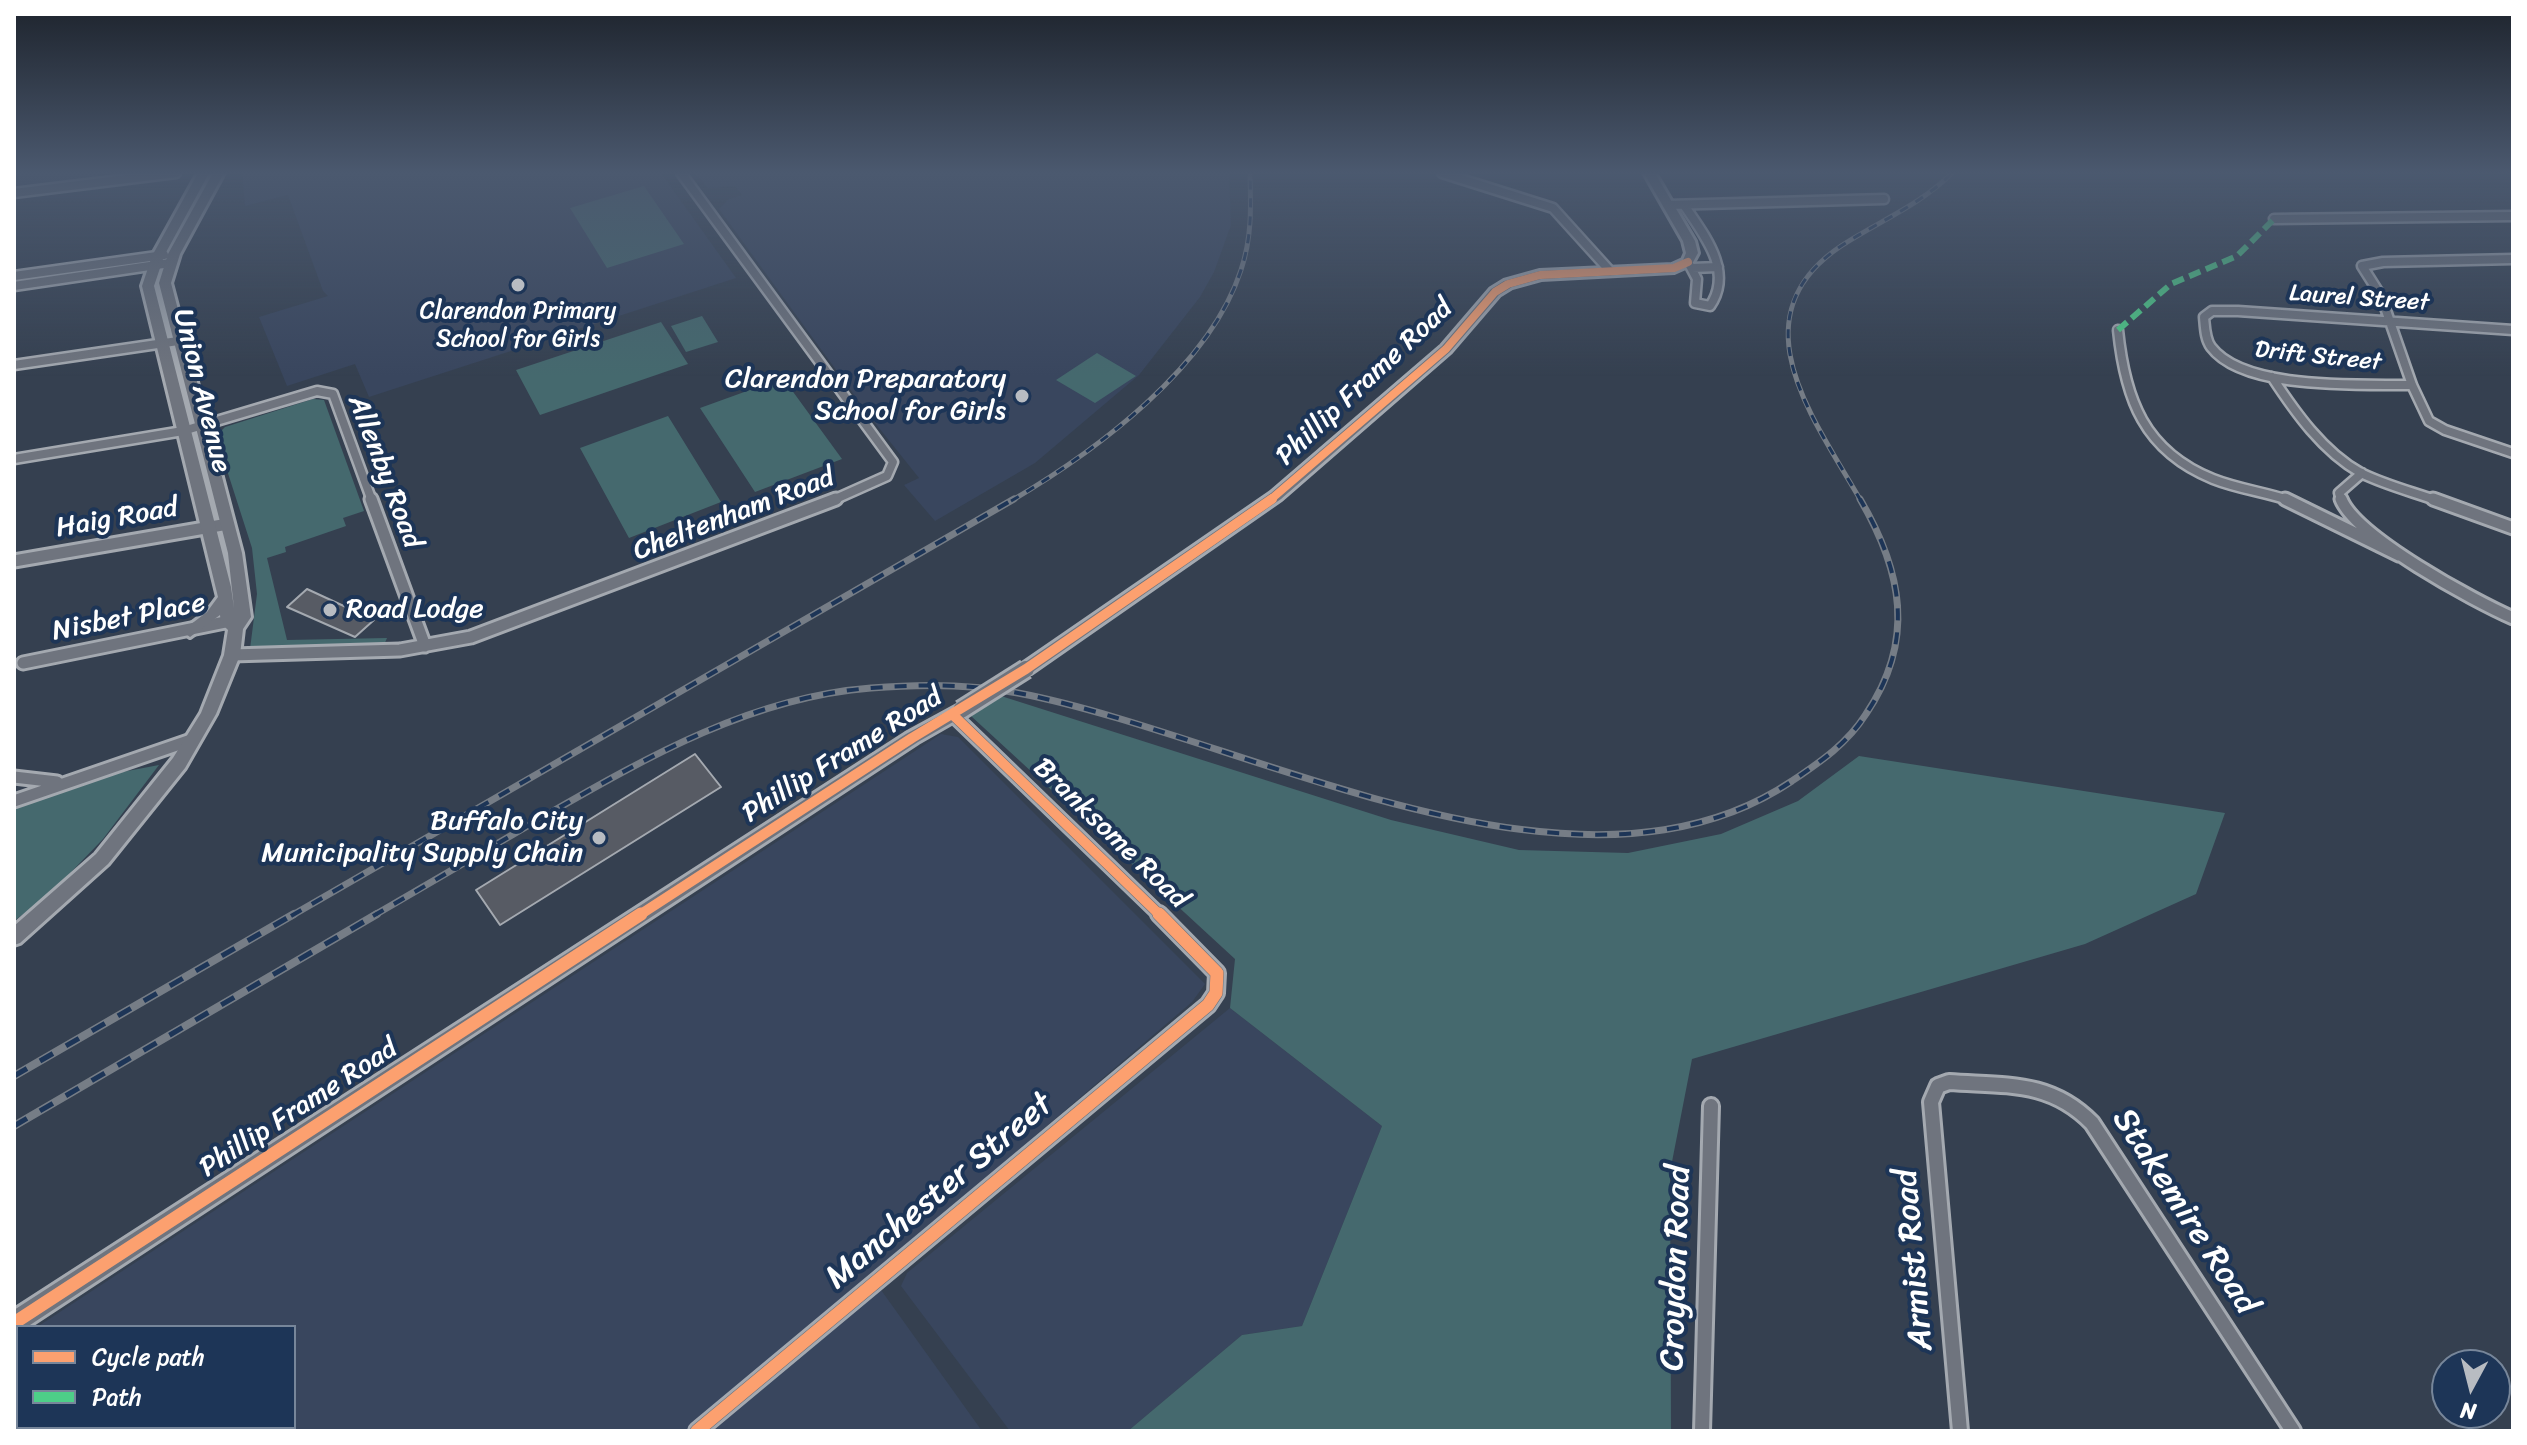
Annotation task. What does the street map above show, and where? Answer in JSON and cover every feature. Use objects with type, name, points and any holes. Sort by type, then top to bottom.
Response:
[{"type":"main road","name":"Union Avenue","points":[[14,937],[67,892],[121,838],[195,739],[232,655],[236,623],[235,553],[165,283],[164,260],[173,240]]},
{"type":"main road","name":"Union Avenue","points":[[176,240],[148,286],[225,598],[236,623]]},
{"type":"main road","points":[[1687,240],[1692,253],[1690,265]]},
{"type":"main road","name":"Phillip Frame Road","points":[[14,1323],[912,738],[1026,669],[1276,496],[1446,349],[1495,292],[1508,284],[1540,275],[1690,265]]},
{"type":"main road","points":[[190,631],[212,616],[225,598]]},
{"type":"street","name":"Cheltenham Road","points":[[232,655],[425,646],[471,637],[515,623],[880,481],[892,468],[893,462],[731,240]]},
{"type":"street","points":[[1582,240],[1610,271]]},
{"type":"street","points":[[1706,240],[1718,267],[1717,298],[1710,306],[1704,307],[1694,301],[1698,286],[1690,265],[1718,267]]},
{"type":"street","points":[[2513,259],[2383,262],[2362,266],[2381,296],[2425,416],[2445,430],[2513,453]]},
{"type":"street","points":[[14,276],[164,260]]},
{"type":"street","points":[[14,286],[164,260]]},
{"type":"street","name":"Laurel Street","points":[[2204,317],[2212,311],[2222,311],[2513,330]]},
{"type":"street","name":"Drift Street","points":[[2204,317],[2207,338],[2218,354],[2241,369],[2272,377],[2412,385]]},
{"type":"street","points":[[2118,330],[2120,364],[2132,406],[2145,428],[2183,465],[2216,480],[2275,494],[2309,508],[2340,528],[2399,555],[2486,607],[2513,618]]},
{"type":"street","points":[[14,365],[178,341]]},
{"type":"street","points":[[2272,377],[2304,426],[2362,473],[2513,528]]},
{"type":"street","name":"Allenby Road","points":[[14,459],[183,431],[304,394],[317,391],[333,394],[425,646]]},
{"type":"street","points":[[2362,473],[2343,487],[2339,498],[2350,513],[2399,555]]},
{"type":"street","name":"Haig Road","points":[[14,561],[228,524]]},
{"type":"street","name":"Nisbet Place","points":[[23,663],[236,623]]},
{"type":"street","name":"Branksome Road","points":[[957,713],[1206,960],[1217,973],[1216,993]]},
{"type":"street","points":[[14,801],[195,739]]},
{"type":"street","points":[[14,777],[61,783]]},
{"type":"street","name":"Manchester Street","points":[[697,1431],[1140,1063],[1208,1005],[1216,993]]},
{"type":"street","name":"Stakemire Road","points":[[1938,1086],[1949,1082],[2043,1092],[2062,1098],[2077,1108],[2092,1123],[2293,1431]]},
{"type":"street","name":"Armist Road","points":[[1938,1086],[1931,1102],[1960,1431]]},
{"type":"street","name":"Croydon Road","points":[[1702,1431],[1711,1106]]},
{"type":"shaded area","name":"Clarendon Primary School for Girls","points":[[305,240],[709,240],[736,278],[369,397],[355,364],[287,386],[259,317],[328,296],[323,291]]},
{"type":"shaded area","points":[[742,240],[1225,240],[1214,272],[1200,297],[1139,375],[1035,463],[935,521],[904,485],[919,478],[871,418]]},
{"type":"shaded area","points":[[941,734],[958,737],[1205,984],[1192,1002],[871,1276],[982,1431],[14,1431],[16,1341],[16,1429],[296,1429],[296,1325],[40,1325]]},
{"type":"shaded area","points":[[1230,1008],[1382,1126],[1302,1326],[1242,1335],[1128,1431],[1010,1431],[901,1286],[907,1273]]},
{"type":"green space","points":[[590,240],[682,240],[684,244],[607,268]]},
{"type":"green space","points":[[702,316],[718,342],[686,352],[671,326]]},
{"type":"green space","points":[[661,322],[688,364],[540,415],[516,370]]},
{"type":"green space","points":[[1097,353],[1136,376],[1095,403],[1056,380]]},
{"type":"green space","points":[[783,378],[842,459],[755,492],[700,408]]},
{"type":"green space","points":[[313,399],[324,400],[364,511],[343,518],[346,526],[285,547],[286,552],[267,558],[287,640],[387,638],[384,645],[250,649],[257,594],[252,548],[216,436],[225,427]]},
{"type":"green space","points":[[668,416],[721,502],[629,538],[580,448]]},
{"type":"green space","points":[[1001,696],[1391,820],[1519,850],[1628,853],[1721,834],[1798,801],[1859,756],[2225,813],[2196,894],[2085,944],[1692,1059],[1670,1172],[1671,1431],[1128,1431],[1242,1335],[1302,1326],[1382,1126],[1230,1008],[1235,959],[971,716]]},
{"type":"green space","points":[[159,765],[103,839],[48,896],[14,921],[14,809],[101,776]]},
{"type":"building","name":"Road Lodge","points":[[307,589],[374,620],[355,637],[287,607]]},
{"type":"building","name":"Buffalo City Municipality Supply Chain","points":[[695,754],[721,787],[500,925],[476,890]]},
{"type":"railway","points":[[1011,501],[1113,432],[1177,373],[1204,340],[1225,306],[1241,270],[1248,240]]},
{"type":"railway","points":[[1850,240],[1809,274],[1793,305],[1788,337],[1794,370],[1806,404],[1861,501]]},
{"type":"railway","points":[[291,916],[1014,499]]},
{"type":"railway","points":[[373,916],[586,792],[663,751],[785,703],[871,688],[945,686],[1018,693],[1107,715],[1409,808],[1512,828],[1612,834],[1706,821],[1792,781],[1823,759],[1859,725],[1882,686],[1892,659],[1898,606],[1886,553],[1860,499]]},
{"type":"railway","points":[[14,1076],[294,914]]},
{"type":"railway","points":[[14,1126],[377,914]]},
{"type":"marked path","points":[[2118,330],[2171,284],[2237,256],[2253,240]]},
{"type":"cycle path","points":[[14,1323],[912,738],[1026,669],[1276,496],[1446,349],[1495,292],[1508,284],[1540,275],[1674,268],[1688,262]]},
{"type":"cycle path","points":[[697,1431],[1140,1063],[1208,1005],[1216,993],[1217,973],[1206,960],[953,715]]},
{"type":"place","name":"Clarendon Primary School for Girls","points":[[518,285]]},
{"type":"place","name":"Clarendon Preparatory School for Girls","points":[[1022,396]]},
{"type":"place","name":"Road Lodge","points":[[330,610]]},
{"type":"place","name":"Buffalo City Municipality Supply Chain","points":[[599,838]]}]
